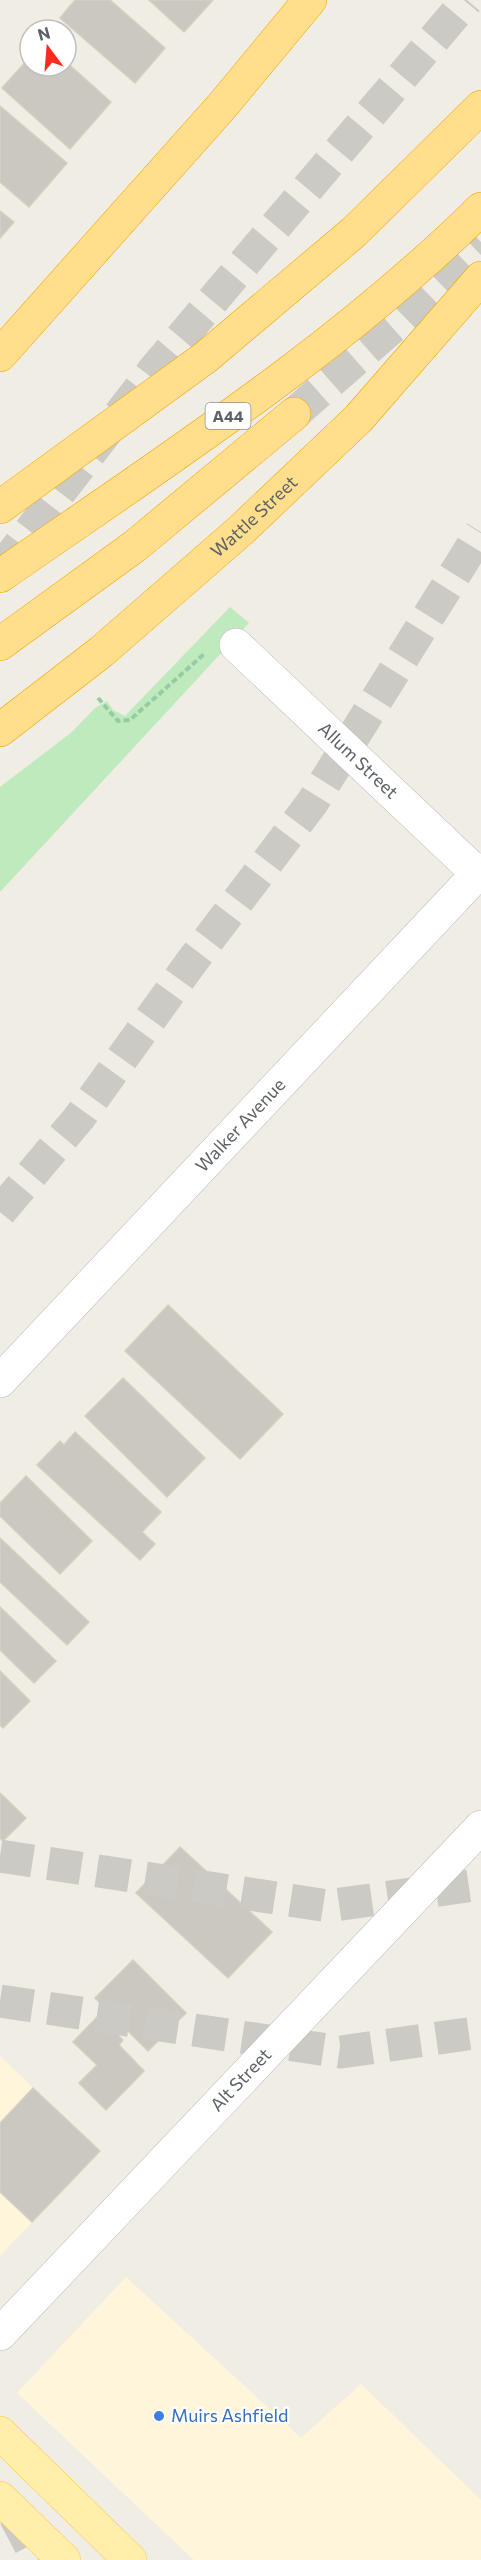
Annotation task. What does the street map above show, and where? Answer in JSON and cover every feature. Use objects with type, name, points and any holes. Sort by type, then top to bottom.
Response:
[{"type":"highway","points":[[0,355],[222,106],[310,0]]},
{"type":"highway","points":[[0,507],[206,357],[354,232],[481,107]]},
{"type":"highway","name":"A44","points":[[0,576],[199,438],[344,330],[446,244],[481,210]]},
{"type":"highway","name":"Wattle Street","points":[[0,730],[101,652],[273,499],[358,419],[481,278]]},
{"type":"highway","points":[[0,644],[135,546],[294,414]]},
{"type":"main road","points":[[0,2433],[130,2560]]},
{"type":"main road","points":[[0,2498],[64,2560]]},
{"type":"street","name":"Allum Street","points":[[236,645],[480,873]]},
{"type":"street","name":"Walker Avenue","points":[[0,1381],[480,873]]},
{"type":"street","name":"Alt Street","points":[[0,2334],[481,1827]]},
{"type":"path","points":[[93,690],[109,713],[118,721],[130,720],[140,714],[225,635],[236,645]]},
{"type":"shaded area","points":[[0,2056],[100,2151],[0,2256]]},
{"type":"shaded area","name":"Muirs Ashfield","points":[[126,2277],[301,2438],[361,2384],[481,2500],[481,2560],[194,2560],[17,2393]]},
{"type":"green space","points":[[230,607],[249,623],[0,892],[0,787],[72,732],[95,708],[107,701],[113,710],[125,716]]},
{"type":"building","points":[[75,0],[110,0],[165,48],[135,83],[78,34],[78,18],[60,18]]},
{"type":"building","points":[[149,0],[213,0],[184,32]]},
{"type":"building","points":[[18,70],[18,78],[78,78],[78,73],[111,102],[70,149],[2,88]]},
{"type":"building","points":[[0,106],[67,163],[29,207],[0,182]]},
{"type":"building","points":[[0,211],[14,222],[0,238]]},
{"type":"building","points":[[168,1305],[283,1414],[240,1459],[125,1351]]},
{"type":"building","points":[[123,1378],[205,1458],[167,1497],[85,1416]]},
{"type":"building","points":[[75,1432],[161,1512],[142,1532],[155,1544],[140,1560],[37,1465],[60,1441],[64,1445]]},
{"type":"building","points":[[26,1476],[92,1541],[60,1574],[0,1516],[0,1503]]},
{"type":"building","points":[[0,1538],[89,1622],[67,1645],[0,1582]]},
{"type":"building","points":[[0,1607],[56,1661],[34,1683],[0,1650]]},
{"type":"building","points":[[0,1671],[30,1701],[3,1728],[0,1725]]},
{"type":"building","points":[[0,1793],[26,1818],[3,1841],[0,1838]]},
{"type":"building","points":[[180,1847],[272,1932],[228,1978],[136,1893]]},
{"type":"building","points":[[133,1960],[186,2013],[148,2051],[95,1998]]},
{"type":"building","points":[[98,2016],[123,2040],[119,2045],[144,2071],[106,2110],[79,2083],[97,2065],[73,2042]]},
{"type":"building","points":[[33,2088],[100,2151],[32,2222],[0,2192],[0,2123]]},
{"type":"tunnel","points":[[0,570],[153,371],[467,0]]},
{"type":"tunnel","points":[[294,414],[404,317],[481,242]]},
{"type":"tunnel","points":[[0,1212],[79,1118],[190,964],[312,803],[481,532]]},
{"type":"tunnel","points":[[0,1856],[328,1906],[481,1884]]},
{"type":"tunnel","points":[[0,2001],[341,2052],[481,2032]]},
{"type":"tunnel","points":[[15,2516],[38,2560]]},
{"type":"place","name":"Muirs Ashfield","points":[[159,2416]]}]
